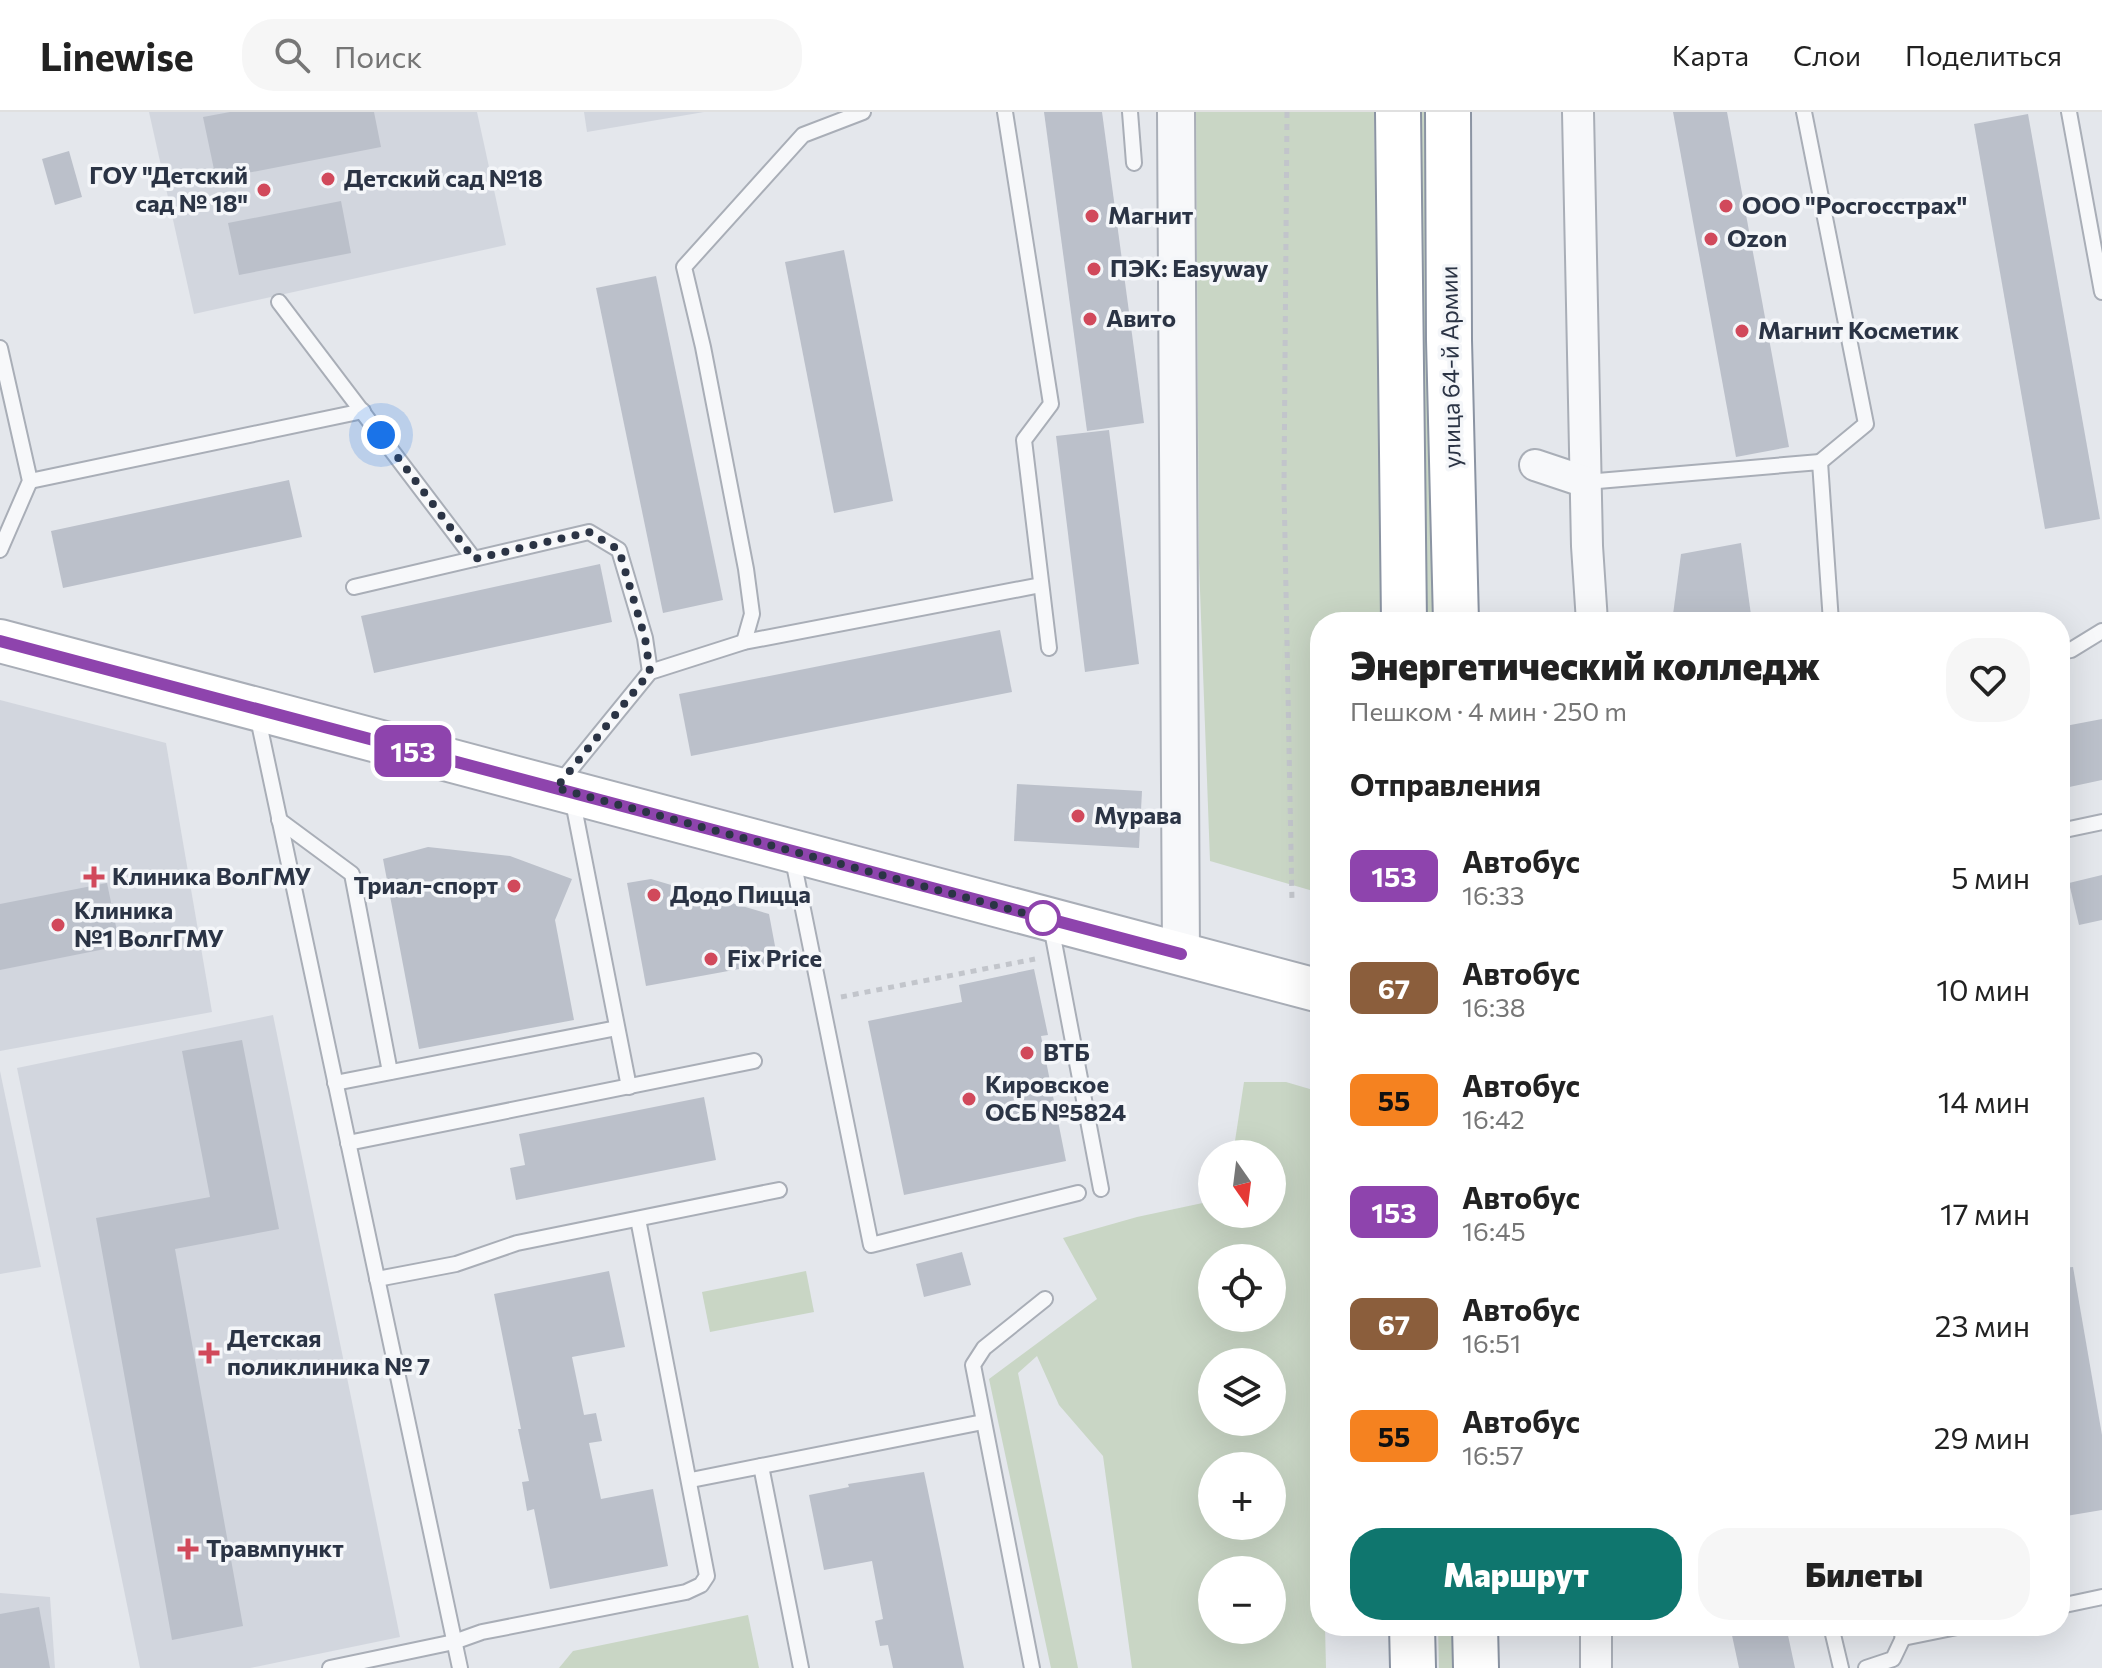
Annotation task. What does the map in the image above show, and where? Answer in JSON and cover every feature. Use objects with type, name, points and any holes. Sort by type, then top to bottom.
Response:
[{"type":"highway","name":"улица 64-й Армии","points":[[1398,112],[1404,612]]},
{"type":"highway","name":"улица 64-й Армии","points":[[1448,112],[1449,340],[1456,612]]},
{"type":"highway","points":[[1412,1636],[1413,1668]]},
{"type":"highway","points":[[1475,1636],[1476,1668]]},
{"type":"main road","points":[[0,641],[791,851],[1054,937],[1181,954],[1310,988]]},
{"type":"street","points":[[1176,112],[1181,954]]},
{"type":"street","points":[[1578,112],[1592,612]]},
{"type":"street","points":[[1535,465],[1586,482]]},
{"type":"street","points":[[1596,1636],[1596,1668]]},
{"type":"lane","points":[[744,642],[752,614],[746,569],[703,347],[684,267],[803,135],[863,112]]},
{"type":"lane","points":[[1005,112],[1051,404],[1024,440],[1049,648]]},
{"type":"lane","points":[[1130,112],[1134,163]]},
{"type":"lane","points":[[1586,482],[1820,462],[1866,424],[1804,112]]},
{"type":"lane","points":[[2069,112],[2102,292]]},
{"type":"lane","points":[[279,302],[474,559]]},
{"type":"lane","points":[[0,348],[30,481],[0,550]]},
{"type":"lane","points":[[30,481],[363,411]]},
{"type":"lane","points":[[1820,462],[1830,612]]},
{"type":"lane","points":[[354,587],[589,532],[619,550],[645,638],[650,672]]},
{"type":"lane","points":[[629,1087],[564,790],[650,672],[744,642],[1041,585]]},
{"type":"lane","points":[[2070,650],[2102,631]]},
{"type":"lane","points":[[256,709],[460,1668]]},
{"type":"lane","points":[[279,820],[352,874],[390,1072]]},
{"type":"lane","points":[[2070,829],[2102,822]]},
{"type":"lane","points":[[791,851],[871,1245],[1078,1193]]},
{"type":"lane","points":[[1054,937],[1101,1189]]},
{"type":"lane","points":[[335,1083],[617,1028]]},
{"type":"lane","points":[[348,1143],[754,1061]]},
{"type":"lane","points":[[377,1279],[456,1264],[517,1243],[779,1190]]},
{"type":"lane","points":[[330,1668],[454,1642],[482,1632],[686,1592],[701,1585],[707,1576],[707,1564],[638,1219]]},
{"type":"lane","points":[[1032,1668],[973,1365],[977,1356],[1045,1299]]},
{"type":"lane","points":[[691,1480],[983,1422]]},
{"type":"lane","points":[[761,1466],[801,1668]]},
{"type":"lane","points":[[2070,1604],[2102,1597]]},
{"type":"lane","points":[[1833,1636],[1841,1668]]},
{"type":"lane","points":[[1866,1668],[1893,1659],[1900,1636]]},
{"type":"path","points":[[1287,112],[1284,487],[1292,902]]},
{"type":"path","points":[[820,1001],[1054,937]]},
{"type":"shaded area","name":"Детский сад №18","points":[[149,112],[477,112],[506,245],[194,314]]},
{"type":"shaded area","points":[[584,112],[704,112],[587,132]]},
{"type":"shaded area","name":"Клиника ВолГМУ","points":[[0,700],[166,743],[212,1012],[0,1051]]},
{"type":"shaded area","name":"Детская поликлиника № 7","points":[[273,1015],[400,1637],[250,1668],[140,1668],[17,1068]]},
{"type":"shaded area","points":[[0,1071],[41,1267],[0,1274]]},
{"type":"shaded area","points":[[0,1593],[50,1597],[55,1668],[0,1668]]},
{"type":"green space","points":[[1196,112],[1374,112],[1382,612],[1310,612],[1310,890],[1210,861],[1199,563]]},
{"type":"green space","points":[[1413,112],[1434,112],[1443,612],[1419,612]]},
{"type":"green space","points":[[1244,1082],[1286,1082],[1310,1089],[1310,1636],[1325,1636],[1326,1668],[1132,1668],[1103,1456],[1059,1405],[1037,1356],[1018,1373],[1078,1668],[1051,1668],[989,1379],[1097,1299],[1063,1238],[1198,1204],[1198,1228],[1286,1228],[1286,1140],[1235,1140]]},
{"type":"green space","points":[[806,1271],[814,1312],[710,1332],[702,1292]]},
{"type":"green space","points":[[748,1615],[759,1668],[559,1668],[573,1651]]},
{"type":"green space","points":[[1438,1636],[1458,1636],[1459,1668],[1439,1668]]},
{"type":"building","points":[[230,112],[374,112],[381,147],[216,179],[203,117]]},
{"type":"building","points":[[1044,112],[1102,112],[1144,423],[1087,431]]},
{"type":"building","points":[[1673,112],[1727,112],[1789,447],[1736,457]]},
{"type":"building","points":[[2028,114],[2100,519],[2045,529],[1974,124]]},
{"type":"building","points":[[69,151],[82,197],[55,205],[42,159]]},
{"type":"building","points":[[341,201],[351,253],[239,275],[228,223]]},
{"type":"building","points":[[844,250],[893,501],[834,513],[785,262]]},
{"type":"building","points":[[656,276],[723,600],[663,613],[596,288]]},
{"type":"building","points":[[1109,430],[1139,664],[1085,672],[1056,436]]},
{"type":"building","points":[[289,480],[302,537],[63,588],[51,531]]},
{"type":"building","points":[[1741,543],[1751,612],[1673,612],[1681,554]]},
{"type":"building","points":[[600,564],[612,622],[374,673],[361,616]]},
{"type":"building","points":[[1000,630],[1012,692],[691,756],[679,694]]},
{"type":"building","points":[[2102,719],[2102,780],[2070,787],[2070,725]]},
{"type":"building","name":"Мурава","points":[[1017,784],[1142,791],[1139,848],[1014,841]]},
{"type":"building","points":[[428,847],[510,856],[572,879],[555,920],[574,1020],[419,1049],[383,859]]},
{"type":"building","points":[[2102,875],[2102,920],[2079,925],[2070,883]]},
{"type":"building","points":[[651,879],[769,914],[778,962],[646,986],[627,883]]},
{"type":"building","name":"Клиника №1 ВолгГМУ","points":[[107,883],[120,946],[0,970],[0,904]]},
{"type":"building","name":"Кировское ОСБ №5824","points":[[1034,969],[1048,1035],[1041,1036],[1066,1161],[904,1195],[868,1021],[962,1002],[959,985]]},
{"type":"building","points":[[242,1040],[279,1229],[175,1249],[243,1626],[172,1640],[96,1218],[210,1197],[182,1051]]},
{"type":"building","points":[[704,1097],[716,1160],[516,1200],[510,1168],[525,1165],[519,1134]]},
{"type":"building","points":[[962,1252],[971,1285],[924,1297],[916,1264]]},
{"type":"building","points":[[2070,1267],[2073,1267],[2102,1435],[2102,1510],[2070,1515]]},
{"type":"building","points":[[609,1271],[625,1347],[572,1357],[584,1415],[596,1413],[602,1441],[589,1443],[601,1499],[653,1489],[668,1566],[550,1589],[534,1509],[527,1511],[522,1482],[529,1481],[494,1294]]},
{"type":"building","points":[[924,1472],[964,1668],[893,1668],[888,1645],[880,1646],[875,1621],[883,1619],[872,1561],[824,1570],[809,1495],[849,1487],[848,1484]]},
{"type":"building","points":[[39,1607],[50,1668],[0,1668],[0,1614]]},
{"type":"building","points":[[1732,1636],[1788,1636],[1795,1668],[1739,1668]]},
{"type":"bus line","name":"153","points":[[0,641],[1181,954]]},
{"type":"place","name":"Детский сад №18","points":[[328,179]]},
{"type":"place","name":"ГОУ \"Детский сад № 18\"","points":[[264,190]]},
{"type":"place","name":"ООО \"Росгосстрах\"","points":[[1726,206]]},
{"type":"place","name":"Магнит","points":[[1092,216]]},
{"type":"place","name":"Ozon","points":[[1711,239]]},
{"type":"place","name":"ПЭК: Easyway","points":[[1094,269]]},
{"type":"place","name":"Авито","points":[[1090,319]]},
{"type":"place","name":"Магнит Косметик","points":[[1742,331]]},
{"type":"place","name":"Мурава","points":[[1078,816]]},
{"type":"place","name":"Клиника ВолГМУ","points":[[94,877]]},
{"type":"place","name":"Триал-спорт","points":[[514,886]]},
{"type":"place","name":"Додо Пицца","points":[[654,895]]},
{"type":"place","name":"Клиника №1 ВолгГМУ","points":[[58,925]]},
{"type":"place","name":"Fix Price","points":[[711,959]]},
{"type":"place","name":"ВТБ","points":[[1027,1053]]},
{"type":"place","name":"Кировское ОСБ №5824","points":[[969,1099]]},
{"type":"place","name":"Детская поликлиника № 7","points":[[209,1353]]},
{"type":"place","name":"Травмпункт","points":[[188,1549]]},
{"type":"route","points":[[381,435],[474,559],[589,532],[619,550],[645,638],[650,672],[556,788],[1050,920],[1043,918]]}]
